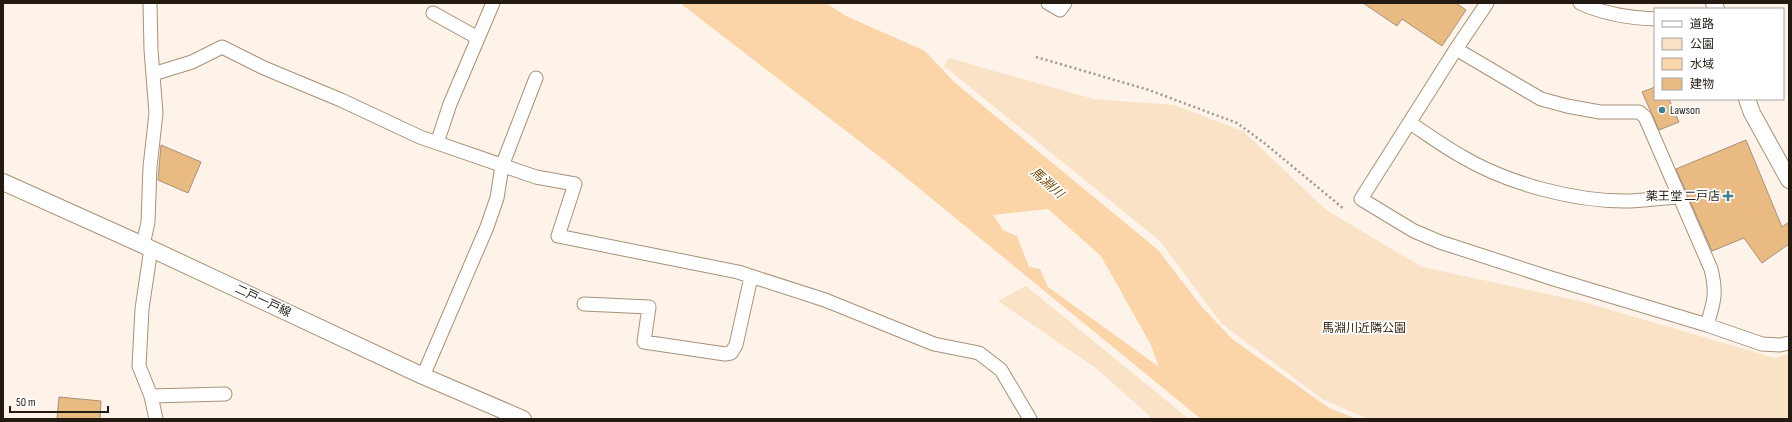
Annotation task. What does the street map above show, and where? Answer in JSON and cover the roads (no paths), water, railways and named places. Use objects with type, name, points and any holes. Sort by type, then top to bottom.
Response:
[{"type":"main road","points":[[1747,100],[1752,113],[1789,180]]},
{"type":"main road","name":"二戸一戸線","points":[[3,182],[147,246],[423,376],[523,419]]},
{"type":"street","points":[[150,3],[151,50],[156,113],[150,167],[147,246],[139,366],[151,396],[156,419]]},
{"type":"street","points":[[437,143],[450,104],[493,3]]},
{"type":"street","points":[[1048,3],[1060,10],[1065,3]]},
{"type":"street","points":[[1487,3],[1456,49],[1361,199],[1414,231],[1440,242],[1554,280],[1707,325],[1762,344],[1780,346],[1789,343]]},
{"type":"street","points":[[1580,3],[1612,14],[1654,19]]},
{"type":"street","points":[[433,13],[478,38]]},
{"type":"street","points":[[153,74],[192,62],[222,47],[264,68],[437,143],[536,177],[575,184],[558,236],[724,269],[825,300],[934,344],[979,354],[1001,370],[1030,419]]},
{"type":"street","points":[[1456,49],[1541,99],[1567,106],[1600,112],[1639,112],[1645,117],[1711,269],[1714,282],[1715,299],[1707,325]]},
{"type":"street","points":[[423,376],[497,198],[502,166],[536,78]]},
{"type":"street","points":[[1410,123],[1462,157],[1499,175],[1546,190],[1590,198],[1629,201],[1679,197]]},
{"type":"street","points":[[584,304],[648,307],[644,342],[725,354],[731,353],[736,345],[751,277]]},
{"type":"street","points":[[151,396],[225,394]]},
{"type":"water","name":"馬淵川","points":[[680,3],[826,3],[846,16],[925,51],[954,82],[1158,250],[1201,306],[1232,339],[1329,408],[1357,419],[1201,419],[893,167]],"holes":[[[1048,209],[1101,256],[1151,345],[1159,367],[1048,287],[1040,269],[1029,267],[1017,236],[1003,230],[993,215]]]},
{"type":"place","name":"Lawson","points":[[1662,110]]},
{"type":"place","name":"薬王堂 二戸店","points":[[1728,196]]},
{"type":"park label","name":"馬淵川近隣公園","points":[[1364,328]]}]
